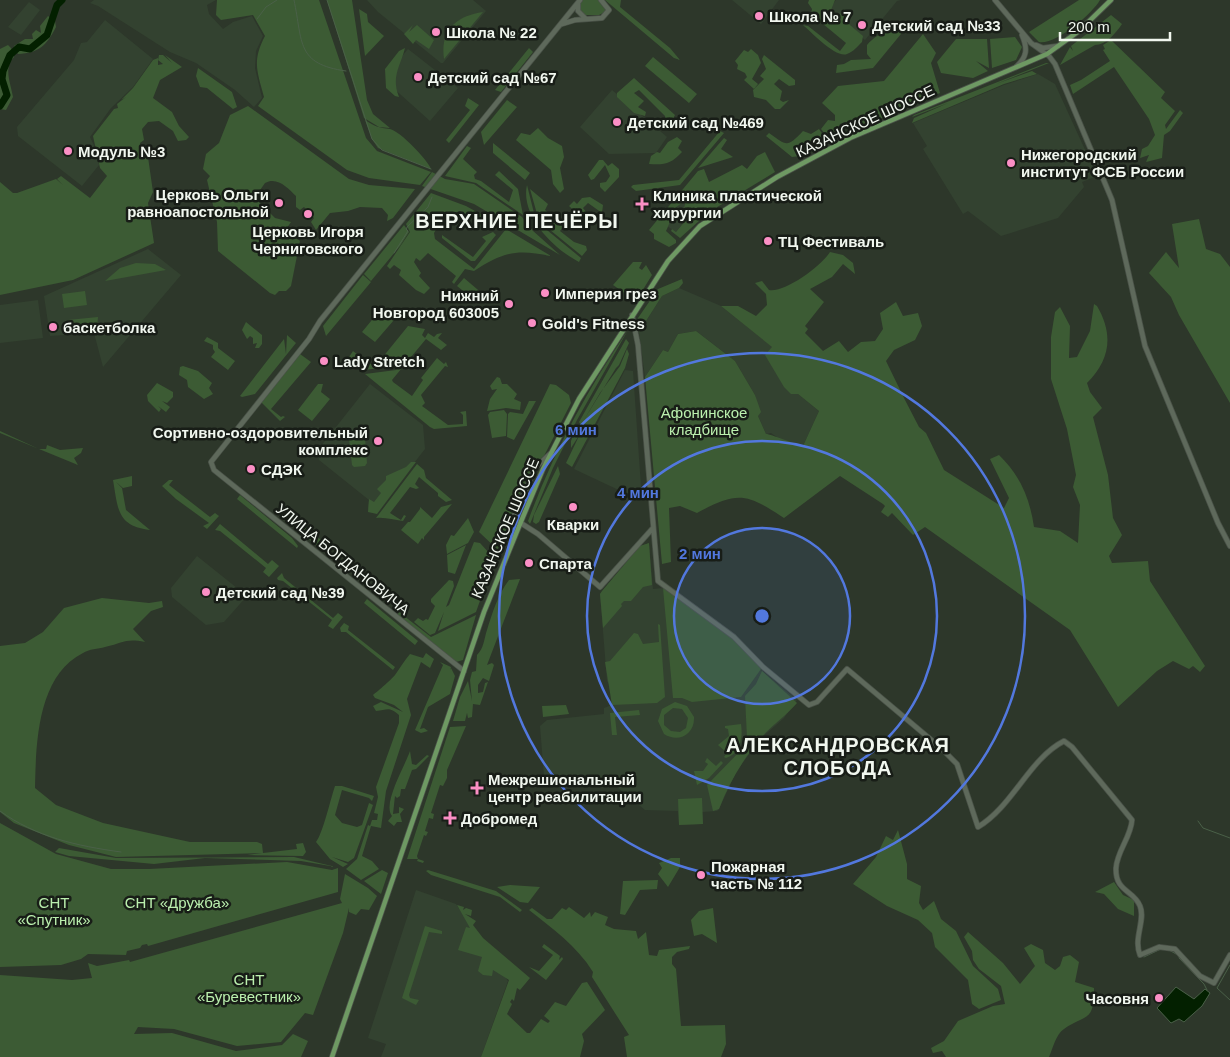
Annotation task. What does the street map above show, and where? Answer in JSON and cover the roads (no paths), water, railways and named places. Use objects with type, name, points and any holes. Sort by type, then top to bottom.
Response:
[{"type":"main road","name":"КАЗАНСКОЕ ШОССЕ","points":[[332,1057],[486,605],[520,524],[550,454],[579,399],[677,248],[714,215],[777,177],[850,138],[1046,54],[1063,44],[1111,0]]},
{"type":"street","points":[[561,24],[602,18],[607,13],[608,6],[601,0]]},
{"type":"street","points":[[995,0],[1020,31],[1055,64],[1108,185],[1145,346],[1218,523],[1230,546]]},
{"type":"street","points":[[579,1],[578,12],[586,19]]},
{"type":"street","points":[[561,24],[579,1]]},
{"type":"street","name":"УЛИЦА БОГДАНОВИЧА","points":[[464,671],[214,470],[210,464],[214,455],[315,330],[412,205],[561,24]]},
{"type":"street","points":[[1020,31],[1043,48],[1063,44]]},
{"type":"street","points":[[1013,69],[1026,56],[1027,49],[1020,31]]},
{"type":"street","points":[[632,315],[638,345],[658,581],[734,637],[763,667],[809,705],[821,699],[847,670],[942,749],[957,764],[978,828],[1006,804],[1035,767],[1064,741],[1072,747],[1131,818],[1132,825],[1118,856],[1116,870],[1122,888],[1137,900],[1141,908],[1137,947],[1140,955],[1165,946],[1178,950],[1194,970],[1208,981],[1214,983],[1230,955]]},
{"type":"street","points":[[550,454],[535,468],[513,518],[538,534],[600,587],[653,528]]},
{"type":"street","points":[[643,540],[654,542]]},
{"type":"waterway","points":[[0,106],[7,95],[2,79],[3,71],[10,55],[19,47],[30,49],[47,35],[57,5],[62,0]]},
{"type":"waterway","points":[[257,19],[266,7],[277,0]]},
{"type":"waterway","points":[[294,0],[301,40],[310,57],[330,68],[346,71]]},
{"type":"waterway","points":[[327,0],[372,139],[382,150],[431,169]]},
{"type":"waterway","points":[[394,253],[408,231],[406,229],[408,226],[428,207],[432,197]]},
{"type":"waterway","points":[[0,811],[28,828],[43,834],[89,847],[121,852]]},
{"type":"waterway","points":[[1198,821],[1203,828],[1230,838]]},
{"type":"waterway","points":[[1144,957],[1161,949]]},
{"type":"waterway","points":[[1169,950],[1176,954]]},
{"type":"waterway","points":[[1179,958],[1204,984],[1207,990]]},
{"type":"waterway","points":[[1230,965],[1217,988],[1230,1000]]},
{"type":"place","name":"Школа № 7","points":[[759,16]]},
{"type":"place","name":"Детский сад №33","points":[[862,25]]},
{"type":"place","name":"Школа № 22","points":[[436,32]]},
{"type":"place","name":"Детский сад №67","points":[[418,77]]},
{"type":"place","name":"Детский сад №469","points":[[617,122]]},
{"type":"place","name":"Модуль №3","points":[[68,151]]},
{"type":"place","name":"Нижегородский институт ФСБ России","points":[[1011,163]]},
{"type":"place","name":"Церковь Ольги равноапостольной","points":[[279,203]]},
{"type":"place","name":"Клиника пластической хирургии","points":[[642,204]]},
{"type":"place","name":"Церковь Игоря Черниговского","points":[[308,214]]},
{"type":"place","name":"ТЦ Фестиваль","points":[[768,241]]},
{"type":"place","name":"Империя грез","points":[[545,293]]},
{"type":"place","name":"Нижний Новгород 603005","points":[[509,304]]},
{"type":"place","name":"Gold's Fitness","points":[[532,323]]},
{"type":"place","name":"баскетболка","points":[[53,327]]},
{"type":"place","name":"Lady Stretch","points":[[324,361]]},
{"type":"place","name":"Сортивно-оздоровительный комплекс","points":[[378,441]]},
{"type":"place","name":"СДЭК","points":[[251,469]]},
{"type":"place","name":"Кварки","points":[[573,507]]},
{"type":"place","name":"Спарта","points":[[529,563]]},
{"type":"place","name":"Детский сад №39","points":[[206,592]]},
{"type":"place","name":"Межрешиональный центр реабилитации","points":[[477,788]]},
{"type":"place","name":"Добромед","points":[[450,818]]},
{"type":"place","name":"Пожарная часть № 112","points":[[701,875]]},
{"type":"place","name":"Часовня","points":[[1159,998]]},
{"type":"district","name":"ВЕРХНИЕ ПЕЧЁРЫ","points":[[517,221]]},
{"type":"district","name":"АЛЕКСАНДРОВСКАЯ СЛОБОДА","points":[[838,756]]},
{"type":"park label","name":"Афонинское кладбище","points":[[704,420]]},
{"type":"park label","name":"СНТ «Дружба»","points":[[177,902]]},
{"type":"park label","name":"СНТ «Спутник»","points":[[54,910]]},
{"type":"park label","name":"СНТ «Буревестник»","points":[[249,988]]}]
